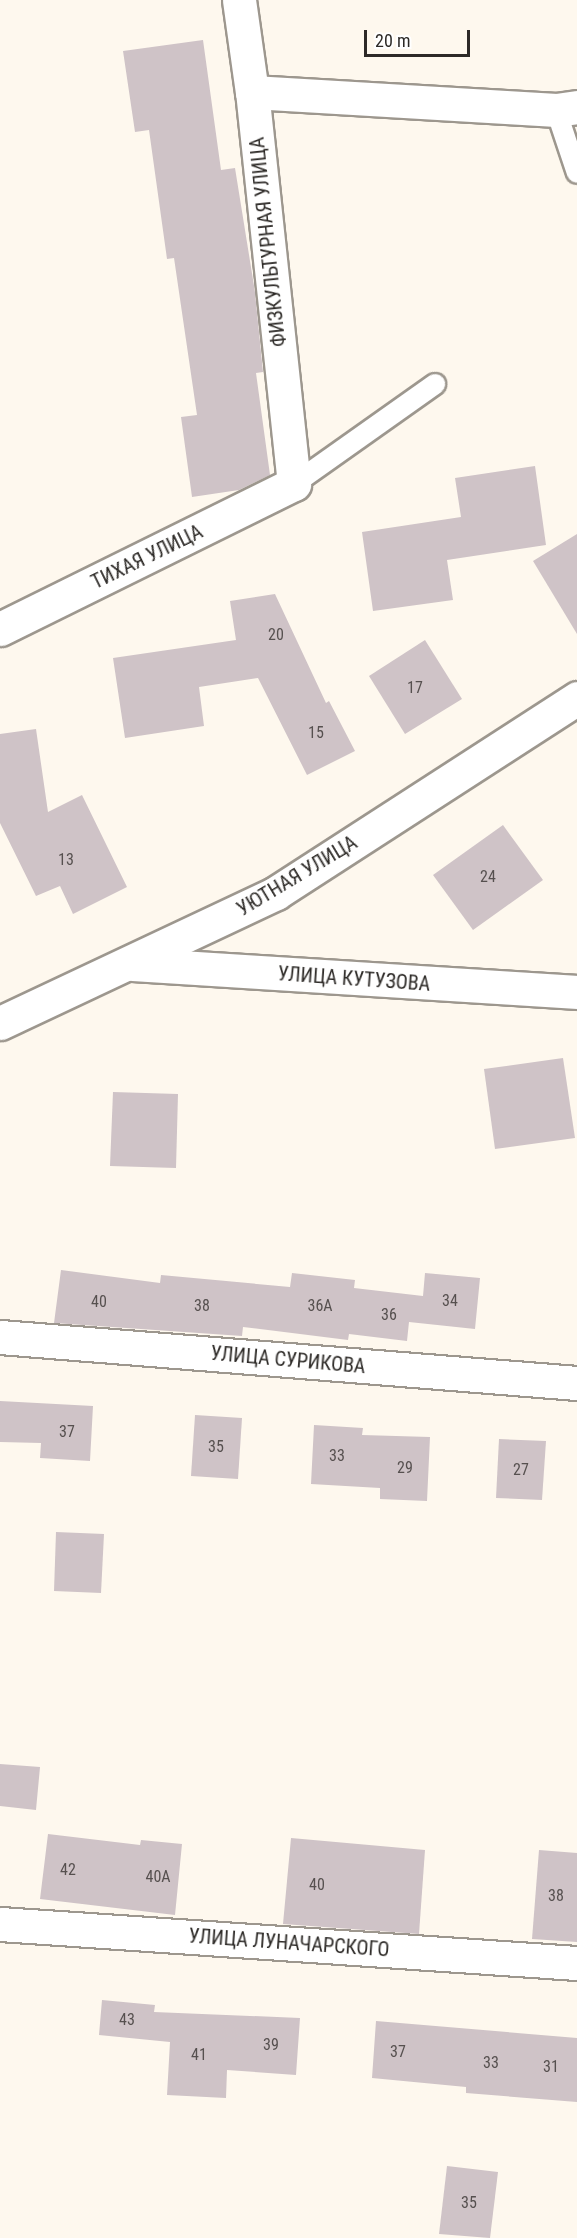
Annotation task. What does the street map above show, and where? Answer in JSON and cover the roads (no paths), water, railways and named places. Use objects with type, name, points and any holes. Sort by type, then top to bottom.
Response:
[{"type":"street","name":"ФИЗКУЛЬТУРНАЯ УЛИЦА","points":[[239,0],[252,92],[294,484]]},
{"type":"street","points":[[252,92],[566,109]]},
{"type":"street","name":"ТИХАЯ УЛИЦА","points":[[0,629],[294,484]]},
{"type":"street","name":"УЮТНАЯ УЛИЦА","points":[[0,1023],[276,893],[577,698]]},
{"type":"street","name":"УЛИЦА КУТУЗОВА","points":[[131,963],[577,992]]},
{"type":"street","name":"УЛИЦА СУРИКОВА","points":[[0,1337],[577,1383]]},
{"type":"street","name":"УЛИЦА ЛУНАЧАРСКОГО","points":[[0,1924],[577,1963]]},
{"type":"lane","points":[[566,109],[577,173]]},
{"type":"lane","points":[[294,484],[435,384]]}]
